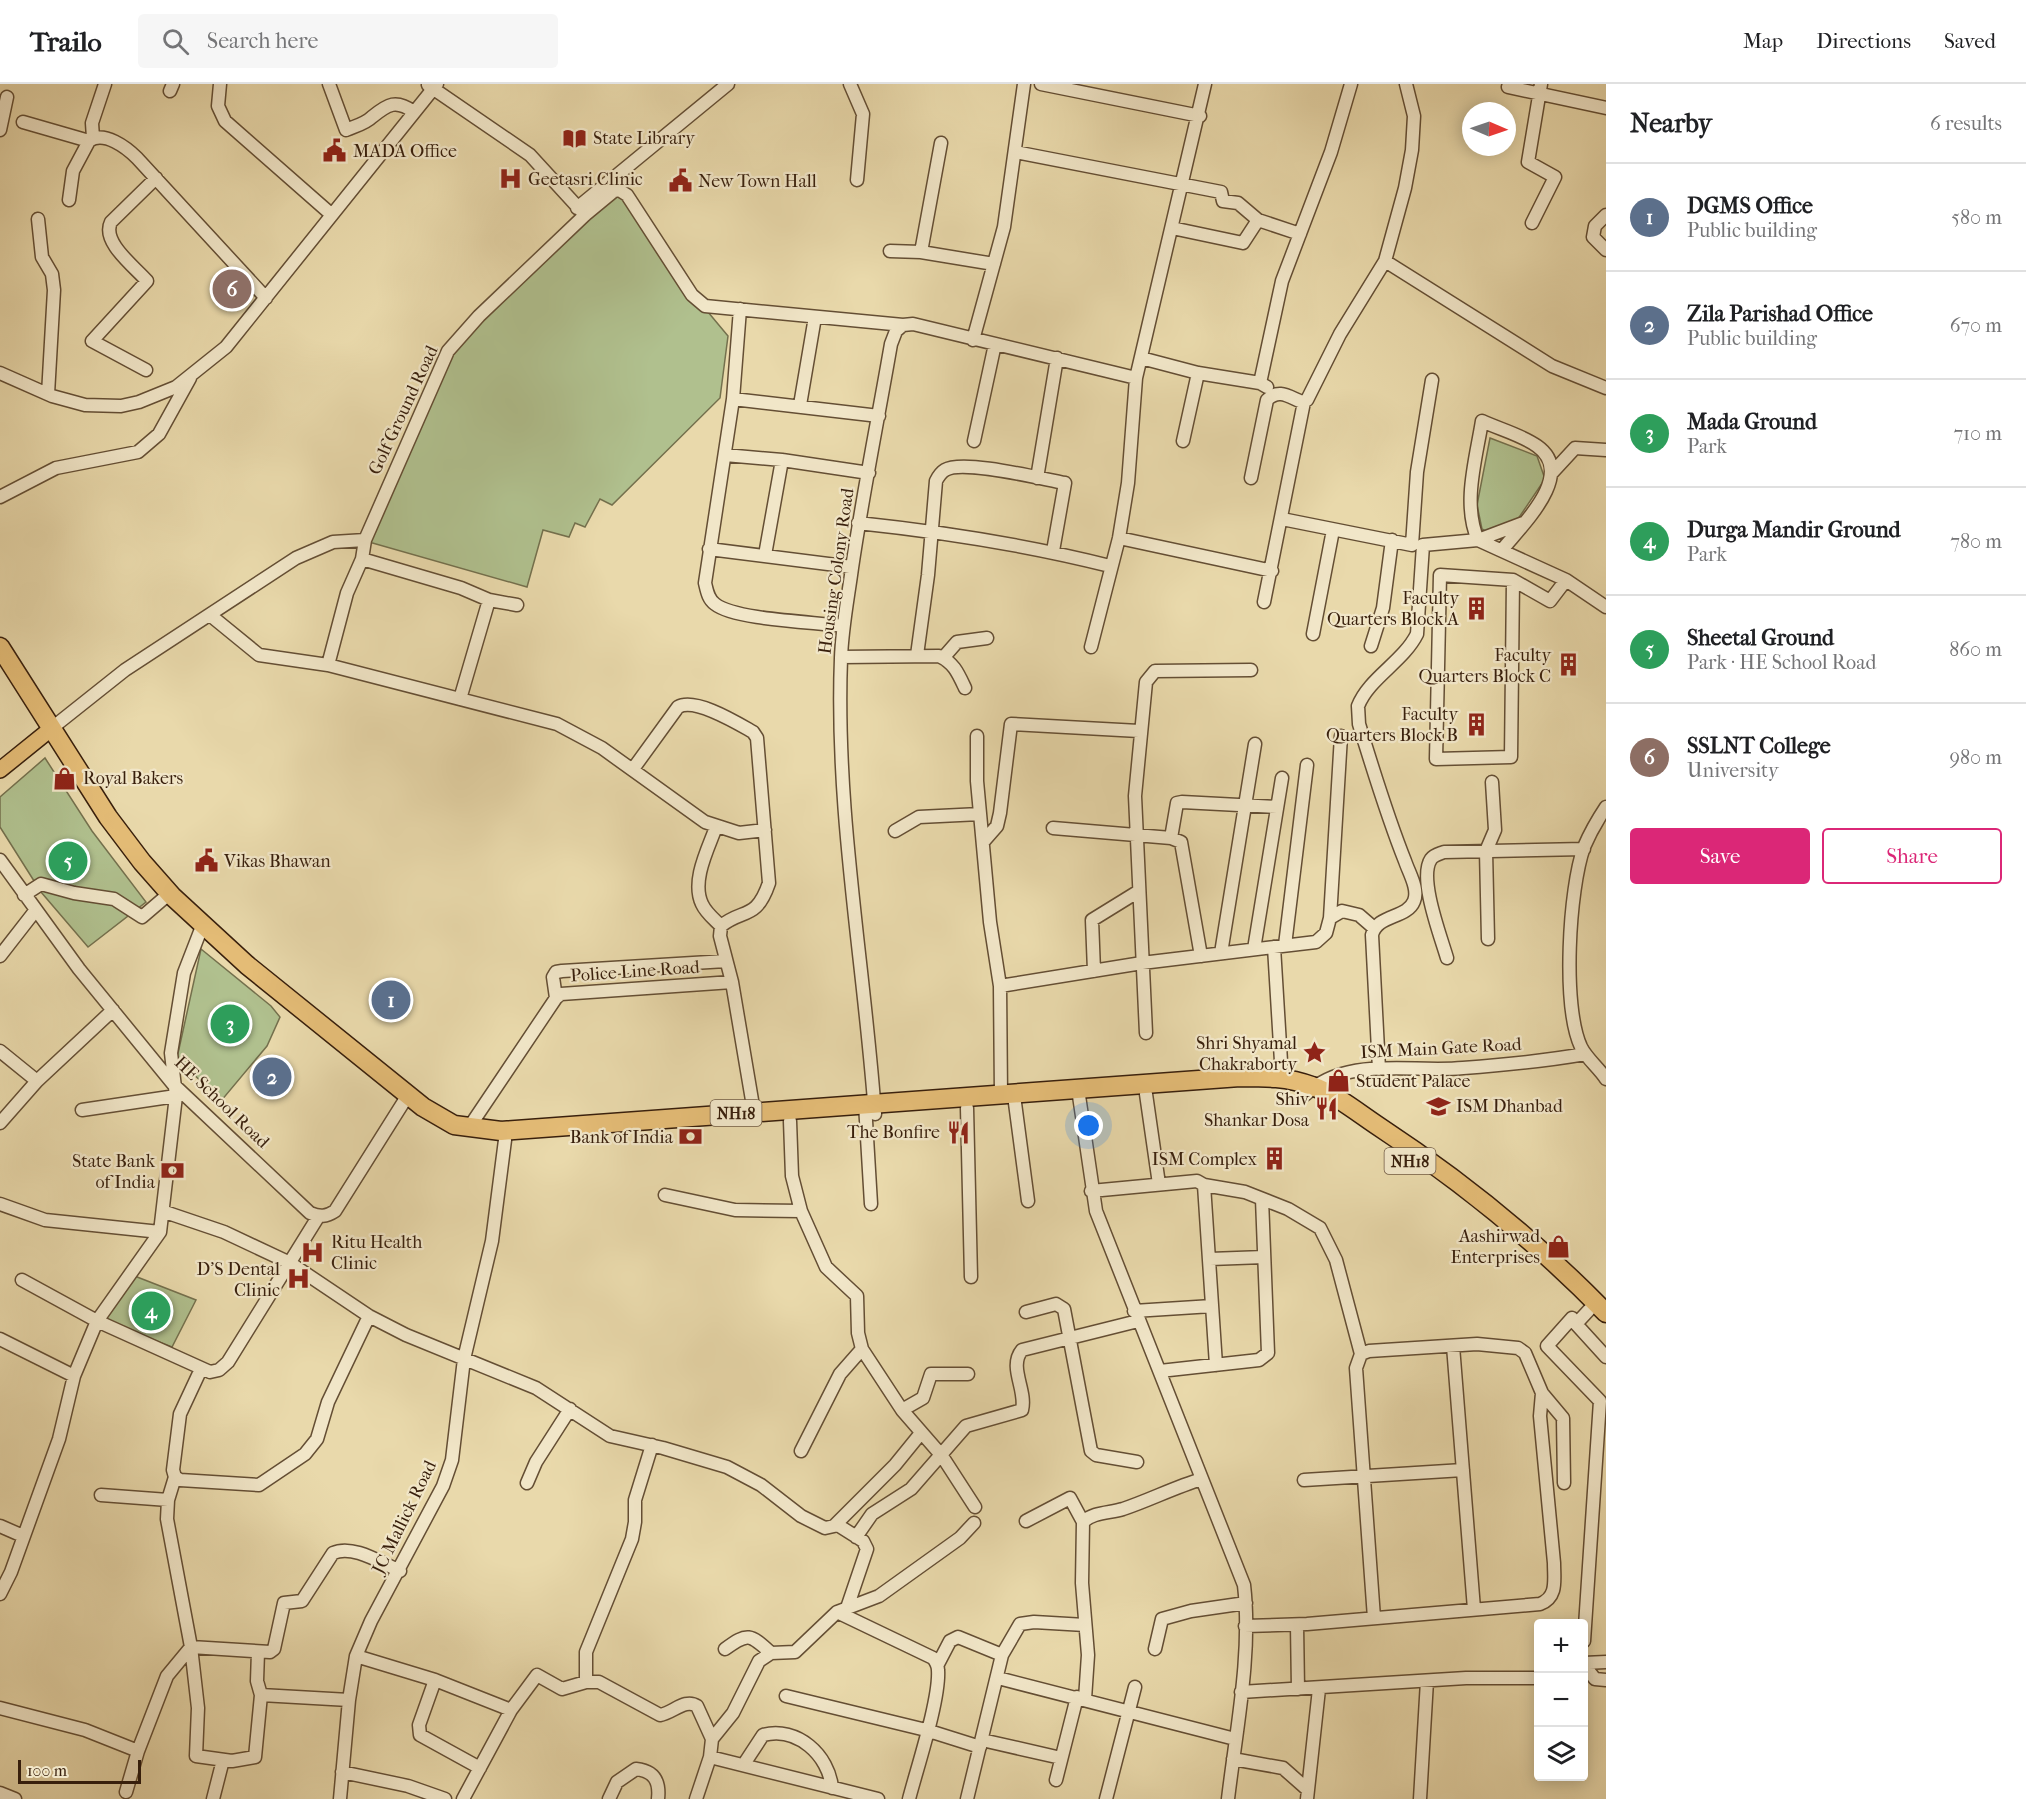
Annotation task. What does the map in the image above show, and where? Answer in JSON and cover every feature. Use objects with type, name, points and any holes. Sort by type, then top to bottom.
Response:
[{"type":"highway","name":"NH18","points":[[0,647],[113,839],[163,898],[200,928],[319,1037],[405,1098],[439,1118],[468,1129],[501,1131],[754,1112],[967,1108],[1008,1099]]},
{"type":"highway","name":"NH18","points":[[0,665],[127,843],[200,928]]},
{"type":"highway","name":"NH18","points":[[405,1098],[431,1123],[462,1137],[505,1140],[790,1121],[870,1109],[1078,1094],[1240,1077],[1282,1078],[1309,1091],[1359,1124],[1468,1203],[1597,1311],[1606,1328]]},
{"type":"highway","name":"NH18","points":[[1078,1094],[1146,1094],[1257,1087],[1309,1091]]},
{"type":"main road","points":[[0,770],[48,731]]},
{"type":"street","points":[[69,200],[73,171],[91,139],[92,123],[105,84]]},
{"type":"street","points":[[220,84],[218,106],[225,122],[332,215]]},
{"type":"street","points":[[329,84],[346,130],[371,118],[386,105],[401,104],[414,112]]},
{"type":"street","points":[[0,373],[48,394],[86,405],[121,406],[159,395],[193,374],[226,346],[266,298],[433,86],[530,154],[581,212],[728,84]]},
{"type":"street","points":[[850,84],[862,114],[857,180]]},
{"type":"street","points":[[973,340],[1004,227],[1024,84]]},
{"type":"street","points":[[1041,84],[1098,89],[1200,116]]},
{"type":"street","points":[[1091,647],[1119,538],[1128,483],[1136,378],[1200,116],[1205,84]]},
{"type":"street","points":[[1260,383],[1282,280],[1331,152],[1351,84]]},
{"type":"street","points":[[1264,602],[1305,402],[1340,334],[1385,261],[1406,188],[1414,116],[1406,84]]},
{"type":"street","points":[[1508,87],[1540,89],[1606,108]]},
{"type":"street","points":[[1532,223],[1555,177],[1528,162],[1540,89]]},
{"type":"street","points":[[0,130],[7,97]]},
{"type":"street","points":[[23,122],[121,145],[156,178],[266,298]]},
{"type":"street","points":[[921,252],[941,143]]},
{"type":"street","points":[[1015,152],[1221,192],[1223,201],[1238,203],[1258,220],[1299,234]]},
{"type":"street","points":[[146,370],[92,341],[147,281],[112,241],[108,229],[111,222],[156,178]]},
{"type":"street","name":"Golf Ground Road","points":[[328,665],[347,593],[362,559],[365,540],[448,351],[479,315],[581,212],[614,191],[622,191],[699,302],[705,306],[740,309]]},
{"type":"street","points":[[1606,215],[1595,226],[1593,237],[1606,250]]},
{"type":"street","points":[[38,219],[42,257],[52,274],[54,290],[48,394]]},
{"type":"street","points":[[1172,228],[1243,243],[1258,220]]},
{"type":"street","points":[[890,251],[921,252],[994,264]]},
{"type":"street","points":[[1385,261],[1552,366],[1606,388]]},
{"type":"street","points":[[843,626],[752,615],[714,604],[708,595],[705,583],[733,399],[740,309],[903,325],[913,324],[1136,378]]},
{"type":"street","points":[[800,405],[815,317]]},
{"type":"street","name":"Housing Colony Road","points":[[872,1204],[865,1000],[856,942],[842,763],[841,657],[843,626],[858,523],[891,344],[896,331],[903,325]]},
{"type":"street","points":[[974,441],[995,344]]},
{"type":"street","points":[[1037,478],[1057,358]]},
{"type":"street","points":[[1141,358],[1198,374],[1260,383],[1276,393],[1305,402]]},
{"type":"street","points":[[0,497],[56,468],[127,456],[138,452],[159,434],[193,374]]},
{"type":"street","points":[[1183,441],[1198,374]]},
{"type":"street","points":[[1282,519],[1412,545],[1417,472],[1432,380]]},
{"type":"street","points":[[1251,478],[1265,404],[1276,393]]},
{"type":"street","points":[[733,399],[879,416]]},
{"type":"street","points":[[1502,550],[1545,497],[1552,481],[1551,474],[1548,458],[1537,446],[1482,421],[1470,507],[1472,526],[1478,540],[1566,580],[1606,607]]},
{"type":"street","points":[[1551,474],[1575,448],[1606,450]]},
{"type":"street","points":[[725,455],[782,460],[869,473]]},
{"type":"street","points":[[765,555],[782,460]]},
{"type":"street","points":[[917,655],[928,574],[936,481],[945,469],[956,466],[993,470],[1065,483],[1053,551]]},
{"type":"street","points":[[858,523],[930,530],[1053,551],[1110,566]]},
{"type":"street","points":[[1374,928],[1410,907],[1414,901],[1415,887],[1392,829],[1359,724],[1358,706],[1410,646],[1417,634],[1423,545],[1478,540],[1523,524]]},
{"type":"street","points":[[1313,634],[1334,530]]},
{"type":"street","points":[[1119,538],[1272,571]]},
{"type":"street","points":[[48,731],[125,670],[296,558],[333,542],[365,540]]},
{"type":"street","points":[[1371,646],[1383,608],[1392,540]]},
{"type":"street","points":[[709,549],[852,567]]},
{"type":"street","points":[[362,559],[461,588],[489,600],[517,605]]},
{"type":"street","points":[[1513,580],[1511,757],[1436,759],[1440,575],[1513,580],[1550,601],[1566,580]]},
{"type":"street","points":[[460,699],[489,600]]},
{"type":"street","points":[[210,615],[259,655],[328,665],[557,724],[602,748],[705,822],[739,833],[765,830]]},
{"type":"street","points":[[943,658],[957,642],[987,638]]},
{"type":"street","points":[[841,657],[917,655],[943,658],[956,668],[965,688]]},
{"type":"street","points":[[1146,1033],[1135,796],[1144,688],[1150,673],[1155,671],[1251,670]]},
{"type":"street","points":[[633,770],[678,707],[684,703],[698,705],[753,732],[757,738],[769,884],[753,911],[721,926]]},
{"type":"street","points":[[983,842],[996,826],[1000,813],[1011,724],[1139,731]]},
{"type":"street","points":[[977,735],[980,814],[990,922],[1000,986],[1008,1099],[1028,1201]]},
{"type":"street","points":[[1000,986],[1142,963],[1322,939],[1330,918],[1341,736]]},
{"type":"street","points":[[1221,953],[1255,744]]},
{"type":"street","points":[[1282,1078],[1280,946],[1307,765]]},
{"type":"street","points":[[1254,949],[1282,778]]},
{"type":"street","points":[[1488,939],[1486,851],[1495,830],[1492,782]]},
{"type":"street","points":[[1171,838],[1177,804],[1277,807]]},
{"type":"street","points":[[1606,807],[1584,849],[1578,872],[1570,947],[1572,1002],[1577,1034],[1585,1054],[1606,1079]]},
{"type":"street","points":[[895,831],[919,817],[980,814]]},
{"type":"street","points":[[716,827],[704,859],[699,893],[706,911],[721,926]]},
{"type":"street","points":[[1053,828],[1171,838],[1181,842],[1184,847],[1201,956]]},
{"type":"street","points":[[1447,958],[1429,896],[1430,861],[1444,852],[1584,849]]},
{"type":"street","name":"HE School Road","points":[[0,860],[35,912],[175,1090],[310,1213],[318,1217]]},
{"type":"street","points":[[24,895],[41,884],[74,893],[114,899],[142,917],[163,898]]},
{"type":"street","points":[[1094,971],[1092,920],[1140,891]]},
{"type":"street","points":[[1330,918],[1342,911],[1351,912],[1374,928]]},
{"type":"street","points":[[0,956],[35,912]]},
{"type":"street","points":[[721,926],[720,936],[732,982],[754,1112]]},
{"type":"street","points":[[0,1594],[11,1572],[62,1431],[74,1376],[97,1321],[160,1232],[165,1212],[175,1090],[171,1053],[184,973],[200,928]]},
{"type":"street","points":[[1374,928],[1379,1069]]},
{"type":"street","points":[[556,998],[554,977],[556,972],[726,961]]},
{"type":"street","name":"Police Line Road","points":[[468,1129],[556,998],[568,993],[732,982]]},
{"type":"street","points":[[0,1123],[37,1081],[112,1010]]},
{"type":"street","points":[[0,1051],[37,1081]]},
{"type":"street","name":"ISM Main Gate Road","points":[[1309,1091],[1344,1072],[1379,1069],[1462,1068],[1585,1054]]},
{"type":"street","points":[[82,1110],[175,1090]]},
{"type":"street","points":[[1078,1094],[1091,1191],[1096,1211],[1136,1316],[1239,1569],[1246,1603],[1245,1626],[1241,1692],[1228,1799]]},
{"type":"street","points":[[1146,1094],[1159,1185]]},
{"type":"street","points":[[22,1280],[97,1321],[201,1369],[210,1372],[219,1370],[228,1362],[318,1217],[328,1216],[335,1211],[405,1098]]},
{"type":"street","points":[[967,1108],[971,1277]]},
{"type":"street","points":[[790,1121],[792,1176],[801,1211],[826,1267],[857,1296],[858,1333],[862,1349],[902,1410],[942,1456],[975,1507]]},
{"type":"street","name":"JC Mallick Road","points":[[340,1799],[349,1700],[356,1656],[371,1621],[400,1571],[448,1474],[464,1359],[492,1241],[505,1140]]},
{"type":"street","points":[[1091,1191],[1197,1181],[1204,1185],[1232,1188],[1262,1199],[1314,1223],[1323,1233],[1336,1260],[1361,1354],[1356,1368],[1374,1618]]},
{"type":"street","points":[[1204,1185],[1216,1365]]},
{"type":"street","points":[[665,1195],[735,1210],[801,1211]]},
{"type":"street","points":[[1160,1371],[1258,1360],[1268,1353],[1262,1199]]},
{"type":"street","points":[[0,1204],[45,1220],[160,1232]]},
{"type":"street","points":[[165,1212],[224,1232],[290,1263],[369,1316],[406,1335],[526,1383],[570,1408],[610,1436],[652,1445],[727,1467],[761,1485],[801,1516],[825,1528],[836,1524],[895,1465],[921,1433]]},
{"type":"street","points":[[1210,1259],[1264,1257]]},
{"type":"street","points":[[1026,1312],[1061,1305],[1071,1338],[1091,1451],[1096,1455],[1137,1462]]},
{"type":"street","points":[[856,1537],[872,1514],[905,1494],[942,1456],[966,1426],[1022,1410],[1023,1401],[1016,1362],[1022,1350],[1071,1338],[1136,1316],[1212,1306]]},
{"type":"street","points":[[1576,1324],[1597,1311]]},
{"type":"street","points":[[175,1477],[180,1480],[259,1485],[305,1454],[317,1439],[328,1402],[369,1316]]},
{"type":"street","points":[[1585,1619],[1600,1401],[1547,1346],[1572,1318],[1606,1358]]},
{"type":"street","points":[[0,1339],[74,1376]]},
{"type":"street","points":[[1361,1354],[1369,1351],[1477,1344],[1518,1348],[1528,1357],[1542,1393],[1563,1418],[1564,1483]]},
{"type":"street","points":[[1453,1346],[1474,1610]]},
{"type":"street","points":[[801,1451],[840,1374],[862,1349]]},
{"type":"street","points":[[201,1369],[178,1423],[173,1470],[175,1477],[168,1500],[167,1519],[191,1647],[198,1708],[194,1751],[196,1756],[223,1760],[250,1760],[255,1757],[261,1695],[257,1688],[258,1652]]},
{"type":"street","points":[[902,1410],[923,1398],[931,1374],[968,1374]]},
{"type":"street","points":[[1245,1626],[1297,1624],[1540,1604],[1553,1595],[1552,1546],[1540,1416],[1542,1393]]},
{"type":"street","points":[[527,1483],[536,1462],[570,1408]]},
{"type":"street","points":[[586,1682],[586,1652],[632,1539],[635,1500],[652,1445]]},
{"type":"street","points":[[1304,1480],[1463,1470]]},
{"type":"street","points":[[1083,1522],[1092,1516],[1124,1509],[1168,1489],[1202,1479]]},
{"type":"street","points":[[101,1495],[168,1500]]},
{"type":"street","points":[[1026,1521],[1065,1498],[1070,1498],[1083,1522],[1082,1583],[1088,1655],[1081,1698],[1056,1780]]},
{"type":"street","points":[[696,1799],[710,1756],[712,1739],[733,1713],[759,1661],[771,1653],[795,1652],[842,1610],[879,1596],[960,1538],[974,1523]]},
{"type":"street","points":[[836,1524],[856,1537],[867,1549],[842,1610]]},
{"type":"street","points":[[0,1526],[23,1536]]},
{"type":"street","points":[[191,1647],[258,1652],[274,1650],[284,1603],[302,1601],[333,1553],[339,1550],[358,1553],[400,1571]]},
{"type":"street","points":[[1155,1649],[1162,1619],[1191,1611],[1246,1603]]},
{"type":"street","points":[[842,1610],[933,1658],[938,1664],[939,1673],[909,1799]]},
{"type":"street","points":[[967,1799],[1002,1655],[1020,1624],[1034,1622],[1085,1625]]},
{"type":"street","points":[[1297,1624],[1298,1689]]},
{"type":"street","points":[[725,1649],[742,1636],[748,1636],[755,1638],[771,1653]]},
{"type":"street","points":[[938,1664],[950,1641],[958,1637],[1002,1655]]},
{"type":"street","points":[[126,1792],[138,1751],[167,1676],[191,1647]]},
{"type":"street","points":[[356,1656],[435,1680],[512,1710]]},
{"type":"street","points":[[1588,1664],[1606,1662]]},
{"type":"street","points":[[1588,1670],[1594,1679],[1606,1680]]},
{"type":"street","points":[[463,1799],[512,1710],[537,1675],[562,1689],[586,1682],[599,1682],[660,1715],[668,1714],[686,1703],[692,1703],[696,1706],[712,1739]]},
{"type":"street","points":[[998,1678],[1235,1739]]},
{"type":"street","points":[[1241,1692],[1427,1681],[1534,1678]]},
{"type":"street","points":[[435,1680],[419,1725],[420,1736],[480,1768]]},
{"type":"street","points":[[1420,1799],[1427,1681]]},
{"type":"street","points":[[1106,1799],[1135,1687]]},
{"type":"street","points":[[1308,1795],[1318,1689]]},
{"type":"street","points":[[261,1695],[349,1700]]},
{"type":"street","points":[[786,1696],[981,1743],[1061,1758]]},
{"type":"street","points":[[0,1708],[85,1730],[138,1751]]},
{"type":"street","points":[[744,1764],[763,1735],[796,1736],[807,1742],[828,1770],[832,1788]]},
{"type":"street","points":[[710,1756],[878,1799]]},
{"type":"street","points":[[1233,1759],[1283,1768],[1308,1795]]},
{"type":"street","points":[[213,1799],[223,1760]]},
{"type":"street","points":[[609,1799],[617,1782],[636,1769],[646,1770],[654,1776],[659,1786],[658,1799]]},
{"type":"street","points":[[342,1772],[445,1799]]},
{"type":"street","points":[[0,1793],[15,1799]]},
{"type":"green space","points":[[617,176],[693,294],[728,336],[720,398],[612,505],[600,499],[585,527],[575,523],[569,537],[543,530],[527,587],[369,542],[450,353]]},
{"type":"green space","points":[[1490,438],[1537,456],[1545,479],[1503,541],[1482,529],[1477,505]]},
{"type":"green space","points":[[45,758],[92,831],[146,902],[88,947],[41,892],[0,827],[0,797]]},
{"type":"green space","points":[[201,949],[271,1006],[280,1017],[267,1046],[221,1101],[177,1058]]},
{"type":"green space","points":[[132,1275],[196,1300],[172,1347],[105,1321]]},
{"type":"place","name":"State Library","points":[[575,138]]},
{"type":"place","name":"MADA Office","points":[[335,151]]},
{"type":"place","name":"Geetasri Clinic","points":[[510,179]]},
{"type":"place","name":"New Town Hall","points":[[680,181]]},
{"type":"place","name":"SSLNT College","points":[[232,289]]},
{"type":"place","name":"Faculty Quarters Block A","points":[[1477,608]]},
{"type":"place","name":"Faculty Quarters Block C","points":[[1569,665]]},
{"type":"place","name":"Faculty Quarters Block B","points":[[1476,724]]},
{"type":"place","name":"Royal Bakers","points":[[65,778]]},
{"type":"place","name":"Sheetal Ground","points":[[68,861]]},
{"type":"place","name":"Vikas Bhawan","points":[[206,861]]},
{"type":"place","name":"DGMS Office","points":[[391,1000]]},
{"type":"place","name":"Mada Ground","points":[[230,1024]]},
{"type":"place","name":"Shri Shyamal Chakraborty","points":[[1315,1053]]},
{"type":"place","name":"Zila Parishad Office","points":[[272,1077]]},
{"type":"place","name":"Student Palace","points":[[1338,1081]]},
{"type":"place","name":"ISM Dhanbad","points":[[1438,1106]]},
{"type":"place","name":"Shiv Shankar Dosa","points":[[1327,1109]]},
{"type":"place","name":"The Bonfire","points":[[958,1132]]},
{"type":"place","name":"Bank of India","points":[[691,1137]]},
{"type":"place","name":"ISM Complex","points":[[1275,1159]]},
{"type":"place","name":"State Bank of India","points":[[173,1171]]},
{"type":"place","name":"Aashirwad Enterprises","points":[[1558,1246]]},
{"type":"place","name":"Ritu Health Clinic","points":[[313,1252]]},
{"type":"place","name":"D'S Dental Clinic","points":[[298,1279]]},
{"type":"place","name":"Durga Mandir Ground","points":[[151,1311]]}]
